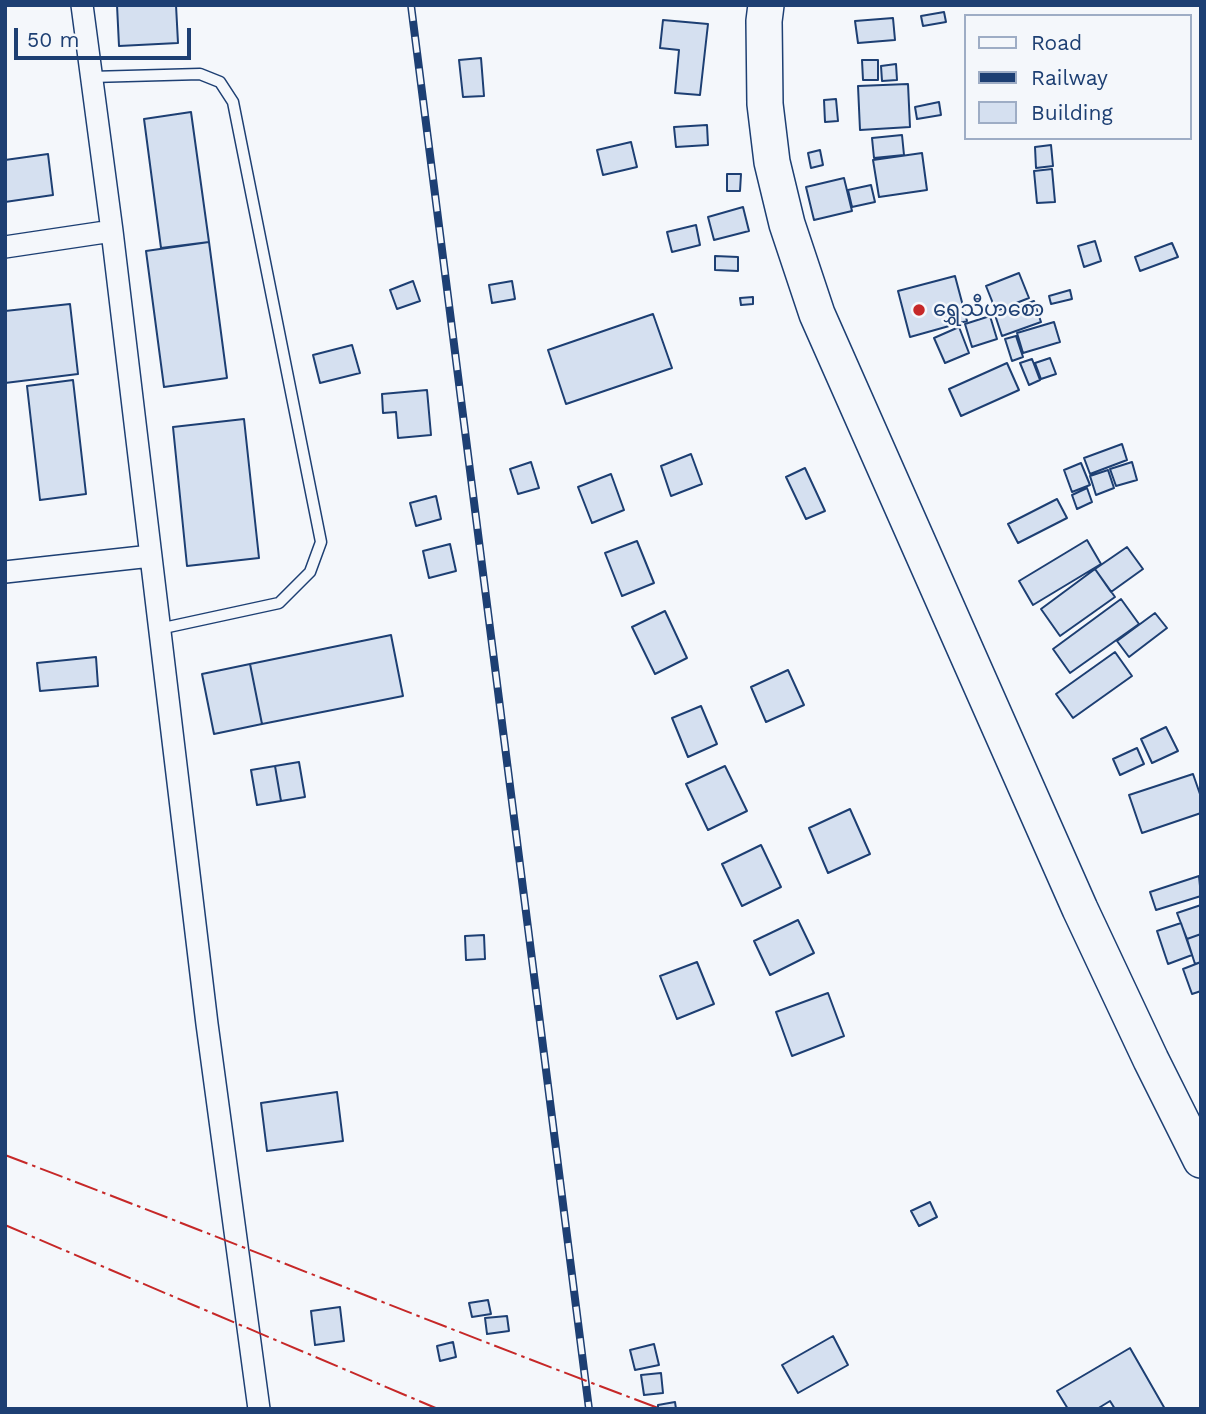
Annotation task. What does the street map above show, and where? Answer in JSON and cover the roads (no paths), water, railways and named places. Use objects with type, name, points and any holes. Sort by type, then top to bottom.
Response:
[{"type":"highway","points":[[766,5],[765,104],[772,162],[787,224],[817,314],[1080,909],[1201,1160]]},
{"type":"street","points":[[82,5],[112,231],[207,1024],[259,1409]]},
{"type":"street","points":[[5,247],[112,231]]},
{"type":"street","points":[[5,572],[150,556]]},
{"type":"lane","points":[[91,78],[200,74],[220,82],[233,102],[321,542],[310,572],[279,603],[159,629]]},
{"type":"railway","points":[[411,5],[589,1409]]},
{"type":"place","name":"ရွှေသီဟစော","points":[[919,310]]}]
